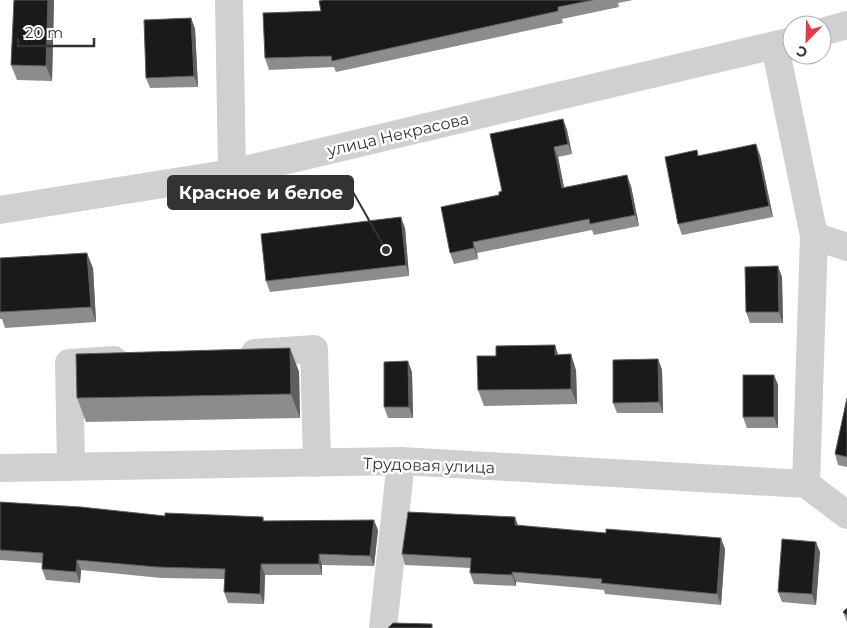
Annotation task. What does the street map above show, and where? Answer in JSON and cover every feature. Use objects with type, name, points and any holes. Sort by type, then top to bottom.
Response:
[{"type":"street","points":[[229,0],[232,173]]},
{"type":"street","points":[[832,29],[847,25]]},
{"type":"street","name":"улица Некрасова","points":[[0,210],[232,173],[782,44]]},
{"type":"street","points":[[787,65],[814,236],[806,484],[847,515]]},
{"type":"street","points":[[814,236],[847,247]]},
{"type":"street","points":[[226,354],[314,349],[316,463]]},
{"type":"street","points":[[70,467],[69,363],[138,359]]},
{"type":"street","points":[[382,628],[401,461]]},
{"type":"street","name":"Трудовая улица","points":[[0,468],[401,461],[806,484]]},
{"type":"building","points":[[14,0],[48,0],[46,66],[11,65]]},
{"type":"building","points":[[593,0],[558,7],[558,11],[332,61],[331,56],[265,58],[263,13],[321,11],[319,1]]},
{"type":"building","points":[[191,18],[194,76],[146,78],[144,20]]},
{"type":"building","points":[[563,119],[568,144],[554,147],[562,188],[627,175],[635,215],[590,224],[589,219],[473,242],[474,248],[450,253],[441,207],[499,195],[499,192],[502,191],[490,134]]},
{"type":"building","points":[[756,144],[769,206],[678,224],[665,157],[697,150],[698,156]]},
{"type":"building","points":[[401,217],[406,265],[266,281],[261,234]]},
{"type":"building","points":[[87,253],[91,307],[0,312],[0,258]]},
{"type":"building","points":[[778,266],[779,312],[746,312],[745,267]]},
{"type":"building","points":[[555,345],[555,355],[571,354],[571,389],[478,390],[477,356],[496,356],[496,346]]},
{"type":"building","points":[[290,348],[291,394],[77,398],[76,354]]},
{"type":"building","points":[[658,359],[659,402],[613,403],[613,360]]},
{"type":"building","points":[[408,361],[409,407],[384,407],[384,362]]},
{"type":"building","points":[[743,375],[774,375],[774,417],[743,417]]},
{"type":"building","points":[[847,398],[847,457],[835,454]]},
{"type":"building","points":[[0,502],[81,507],[165,516],[165,513],[263,517],[263,521],[374,520],[370,556],[319,554],[319,564],[261,564],[260,594],[224,592],[225,569],[157,567],[77,560],[76,572],[42,569],[43,553],[0,550]]},
{"type":"building","points":[[408,512],[515,517],[515,525],[606,533],[606,529],[721,538],[717,594],[601,583],[602,579],[512,572],[512,575],[470,573],[471,558],[402,554]]},
{"type":"building","points":[[782,539],[816,542],[812,594],[778,592]]},
{"type":"building","points":[[393,623],[432,624],[432,628],[388,628]]},
{"type":"place","name":"Красное и белое","points":[[386,250]]}]
